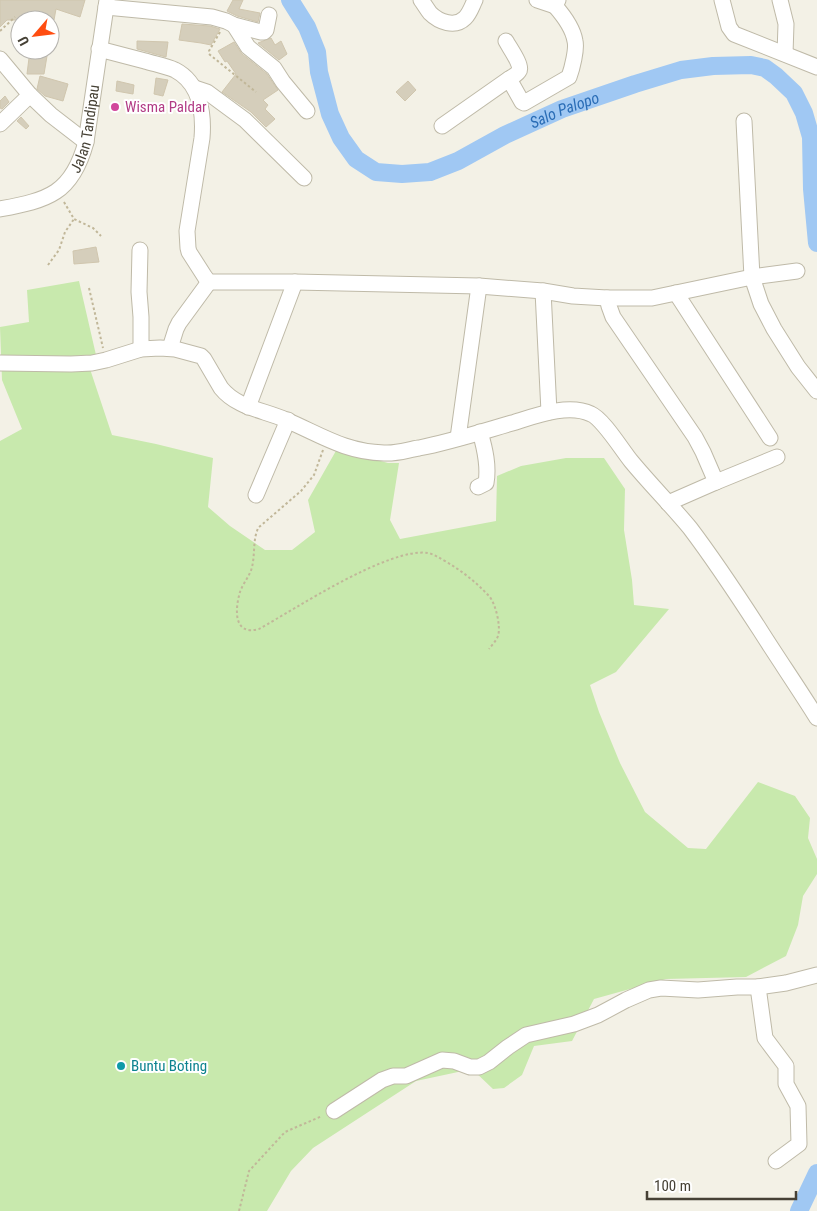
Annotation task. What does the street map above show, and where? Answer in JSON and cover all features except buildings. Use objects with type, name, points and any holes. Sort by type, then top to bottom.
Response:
[{"type":"street","points":[[421,0],[431,14],[452,24],[465,18],[475,0]]},
{"type":"street","points":[[509,79],[524,103],[570,76],[575,42],[564,16],[557,3],[536,0]]},
{"type":"street","points":[[722,0],[729,27],[734,34],[817,67]]},
{"type":"street","points":[[780,0],[786,24],[785,54]]},
{"type":"street","points":[[107,4],[212,18],[264,32],[267,26],[268,15]]},
{"type":"street","name":"Jalan Tandipau","points":[[0,208],[40,200],[58,191],[76,169],[86,142],[107,4]]},
{"type":"street","points":[[230,23],[248,47],[274,68],[307,111]]},
{"type":"street","points":[[442,126],[519,72],[519,64],[506,41]]},
{"type":"street","points":[[99,49],[174,70],[185,77],[195,88],[200,104],[203,127],[187,240],[189,252],[209,282]]},
{"type":"street","points":[[0,59],[30,95],[86,142]]},
{"type":"street","points":[[195,88],[207,92],[245,120],[304,178]]},
{"type":"street","points":[[0,124],[30,95]]},
{"type":"street","points":[[744,121],[752,277],[757,294],[774,329],[817,391]]},
{"type":"street","points":[[140,250],[141,349]]},
{"type":"street","points":[[209,282],[479,286],[543,291],[573,296],[652,298],[752,277],[797,271]]},
{"type":"street","points":[[170,348],[179,323],[209,282]]},
{"type":"street","points":[[248,407],[295,282]]},
{"type":"street","points":[[458,438],[479,286]]},
{"type":"street","points":[[543,291],[549,412]]},
{"type":"street","points":[[676,293],[770,438]]},
{"type":"street","points":[[607,298],[610,311],[696,437],[716,482]]},
{"type":"street","points":[[0,363],[92,363],[141,349],[170,348],[203,358],[224,392],[236,402],[288,420],[327,440],[354,449],[384,453],[402,452],[549,412],[574,410],[590,413],[603,424],[630,461],[688,526],[744,605],[817,718]]},
{"type":"street","points":[[256,495],[288,420]]},
{"type":"street","points":[[478,487],[486,483],[487,476],[485,452],[480,432]]},
{"type":"street","points":[[668,503],[777,457]]},
{"type":"street","points":[[334,1111],[387,1078],[406,1076],[442,1060],[454,1061],[470,1067],[479,1067],[526,1035],[574,1024],[598,1015],[649,990],[661,988],[698,990],[758,987],[786,983],[817,975]]},
{"type":"street","points":[[758,987],[765,1038],[786,1066],[786,1084],[798,1106],[799,1144],[776,1161]]},
{"type":"path","points":[[0,31],[10,22]]},
{"type":"path","points":[[230,23],[208,53],[256,92]]},
{"type":"path","points":[[58,191],[74,219],[93,228],[101,236]]},
{"type":"path","points":[[48,265],[59,250],[65,232],[74,219]]},
{"type":"path","points":[[89,288],[106,360]]},
{"type":"path","points":[[327,440],[314,475],[301,491],[258,528],[252,567],[240,590],[237,607],[239,625],[244,629],[259,629],[344,580],[380,563],[407,554],[423,552],[434,555],[469,577],[492,599],[499,633],[489,649]]},
{"type":"path","points":[[240,1211],[248,1171],[284,1132],[334,1111]]},
{"type":"green space","points":[[79,281],[96,355],[90,369],[112,435],[213,458],[208,507],[230,526],[265,550],[292,550],[315,532],[308,500],[337,449],[388,463],[399,463],[390,520],[400,539],[496,521],[497,476],[521,466],[566,458],[604,458],[625,489],[624,530],[634,605],[669,609],[616,672],[590,685],[599,712],[620,763],[645,812],[688,848],[706,849],[758,782],[795,796],[810,818],[808,838],[817,859],[817,874],[803,896],[798,925],[786,956],[746,977],[666,979],[594,999],[572,1041],[534,1046],[522,1075],[504,1088],[493,1089],[472,1069],[416,1081],[313,1148],[291,1171],[267,1211],[0,1211],[0,441],[22,429],[2,380],[0,327],[29,322],[27,290]]},
{"type":"waterway","name":"Salo Palopo","points":[[290,0],[307,27],[317,52],[319,72],[330,114],[341,138],[356,159],[376,172],[402,174],[430,172],[458,161],[505,135],[562,109],[681,70],[713,66],[751,65],[765,68],[794,93],[804,113],[811,137],[812,189],[817,243]]},
{"type":"waterway","name":"Salo Palopo","points":[[799,1211],[817,1173]]},
{"type":"place","name":"Wisma Paldar","points":[[115,107]]},
{"type":"place","name":"Buntu Boting","points":[[121,1066]]}]
